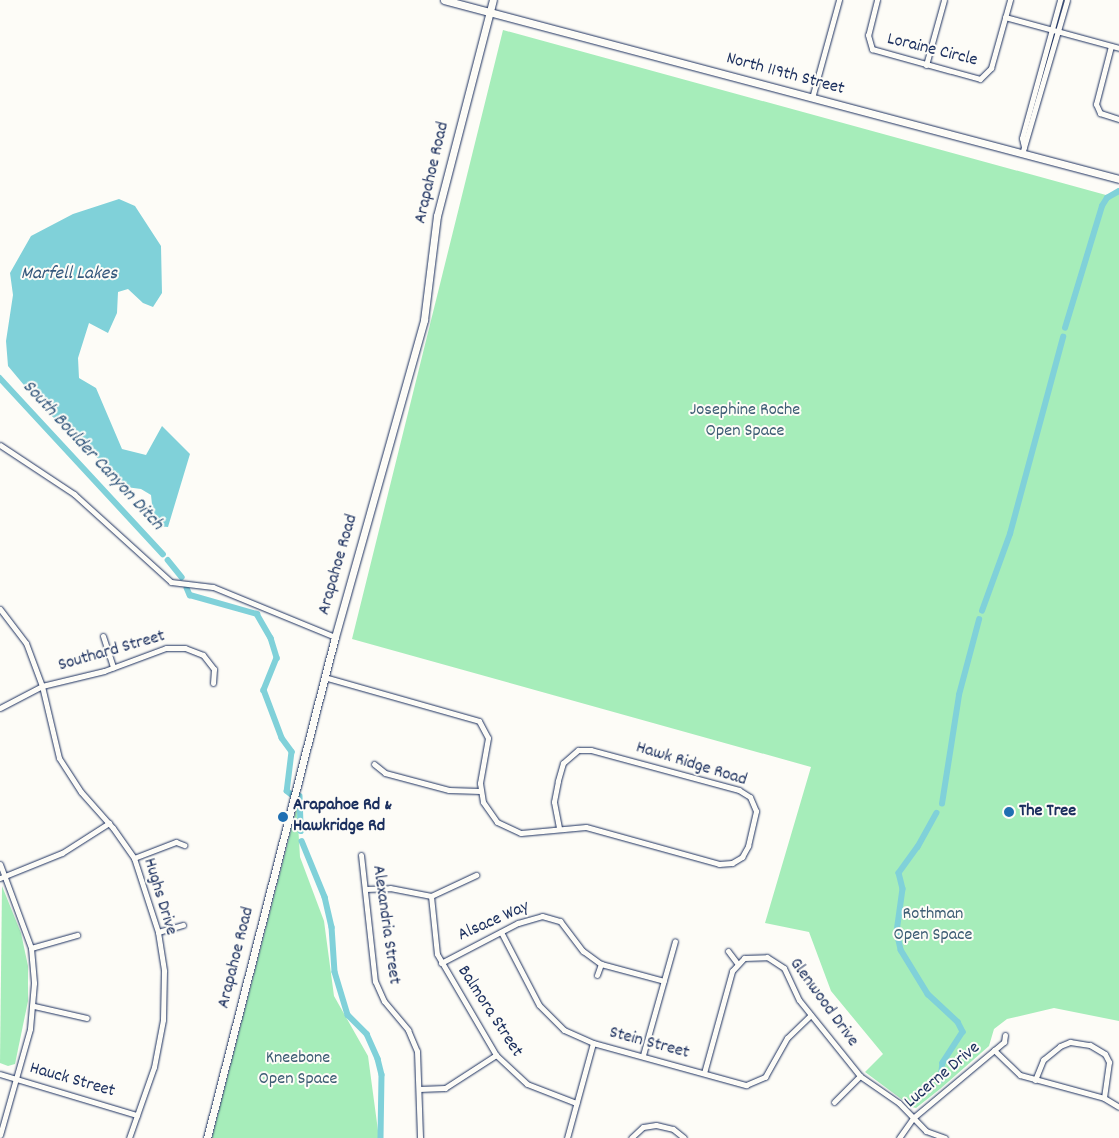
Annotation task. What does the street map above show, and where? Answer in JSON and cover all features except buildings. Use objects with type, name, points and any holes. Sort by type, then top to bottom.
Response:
[{"type":"main road","name":"North 119th Street","points":[[444,0],[1119,179]]},
{"type":"main road","name":"Arapahoe Road","points":[[206,1138],[334,637],[424,320],[437,216],[493,0]]},
{"type":"street","points":[[812,98],[839,0]]},
{"type":"street","name":"Loraine Circle","points":[[877,0],[868,35],[869,46],[876,52],[975,78],[985,77],[991,68],[1010,0]]},
{"type":"street","points":[[926,65],[944,0]]},
{"type":"street","points":[[1024,146],[1022,138],[1060,0]]},
{"type":"street","points":[[1022,154],[1067,0]]},
{"type":"street","points":[[1005,17],[1119,48]]},
{"type":"street","points":[[1111,46],[1097,98],[1097,108],[1105,116],[1119,119]]},
{"type":"street","points":[[0,446],[74,494],[171,582],[213,587],[334,637]]},
{"type":"street","name":"Hughs Drive","points":[[0,609],[19,630],[42,686],[59,758],[81,792],[109,822],[134,858],[158,932],[164,972],[163,1020],[154,1067],[128,1138]]},
{"type":"street","points":[[103,636],[112,667]]},
{"type":"street","name":"Southard Street","points":[[0,708],[42,686],[112,667],[151,651],[182,648],[210,661],[214,669],[213,683]]},
{"type":"street","points":[[324,677],[480,721],[488,738],[480,791],[449,790],[385,773],[374,764]]},
{"type":"street","name":"Hawk Ridge Road","points":[[480,791],[490,813],[507,829],[535,834],[558,828],[586,827],[720,864],[732,863],[742,857],[748,846],[756,811],[750,797],[740,790],[591,750],[578,750],[563,764],[558,781],[554,802],[558,828]]},
{"type":"street","points":[[3,877],[62,853],[109,822]]},
{"type":"street","points":[[134,858],[176,842],[184,845]]},
{"type":"street","name":"Alexandria Street","points":[[361,855],[375,982],[384,1001],[414,1042],[419,1089],[420,1138]]},
{"type":"street","points":[[0,864],[3,877],[31,948],[34,1006],[0,1135]]},
{"type":"street","points":[[365,889],[390,888],[431,896],[476,875]]},
{"type":"street","name":"Balmora Street","points":[[431,896],[436,949],[441,963],[496,1055],[527,1084],[576,1103]]},
{"type":"street","name":"Alsace Way","points":[[441,963],[531,917],[552,917],[567,928],[583,951],[601,964],[664,981]]},
{"type":"street","points":[[158,932],[183,925]]},
{"type":"street","name":"Stein Street","points":[[501,932],[549,1018],[564,1030],[593,1043],[704,1073],[746,1084],[760,1082],[787,1038],[811,1015]]},
{"type":"street","points":[[31,948],[78,935]]},
{"type":"street","points":[[643,1055],[675,941]]},
{"type":"street","points":[[704,1073],[732,971],[737,963],[728,951]]},
{"type":"street","name":"Glenwood Drive","points":[[737,963],[750,956],[760,956],[776,962],[790,977],[799,1000],[860,1076],[899,1103],[926,1130],[945,1138]]},
{"type":"street","points":[[597,975],[601,964]]},
{"type":"street","points":[[34,1006],[87,1018]]},
{"type":"street","name":"Lucerne Drive","points":[[899,1138],[913,1118],[1004,1042],[1005,1035]]},
{"type":"street","points":[[1035,1080],[1043,1060],[1060,1046],[1070,1042],[1090,1045],[1104,1054],[1109,1062],[1104,1098]]},
{"type":"street","points":[[567,1138],[593,1043]]},
{"type":"street","points":[[994,1050],[1020,1075],[1104,1098],[1119,1107]]},
{"type":"street","points":[[419,1089],[445,1088],[496,1055]]},
{"type":"street","name":"Hauck Street","points":[[0,1074],[137,1115]]},
{"type":"street","points":[[834,1102],[860,1076]]},
{"type":"street","points":[[632,1138],[643,1127],[656,1125],[673,1129],[684,1138]]},
{"type":"green space","name":"Josephine Roche Open Space","points":[[503,30],[1106,195],[1119,194],[1119,1021],[1054,1008],[1007,1019],[994,1029],[989,1046],[940,1089],[916,1108],[912,1107],[865,1072],[883,1054],[831,991],[809,932],[765,923],[811,767],[352,639]]},
{"type":"green space","name":"Kneebone Open Space","points":[[297,807],[300,857],[324,921],[334,996],[368,1056],[379,1138],[212,1138]]},
{"type":"green space","points":[[2,886],[21,933],[28,966],[28,1001],[15,1064],[8,1066],[0,1063]]},
{"type":"water","name":"Marfell Lakes","points":[[119,199],[135,206],[161,246],[162,293],[153,307],[143,303],[128,289],[118,292],[117,313],[108,333],[89,323],[78,358],[79,378],[96,388],[122,449],[146,455],[162,426],[190,454],[168,527],[158,526],[153,514],[151,495],[141,489],[126,487],[114,473],[44,409],[8,366],[6,341],[13,295],[10,273],[31,236],[73,214]]},
{"type":"waterway","points":[[1065,328],[1102,206],[1107,198],[1119,191]]},
{"type":"waterway","points":[[982,611],[1010,534],[1063,337]]},
{"type":"waterway","name":"South Boulder Canyon Ditch","points":[[0,378],[163,554]]},
{"type":"waterway","name":"South Boulder Canyon Ditch","points":[[168,560],[182,577]]},
{"type":"waterway","name":"South Boulder Canyon Ditch","points":[[187,588],[190,595],[257,614],[271,638],[277,658],[264,690],[282,738],[292,752],[287,791],[291,794]]},
{"type":"waterway","points":[[942,804],[959,695],[979,620]]},
{"type":"waterway","name":"South Boulder Canyon Ditch","points":[[300,796],[301,831]]},
{"type":"waterway","points":[[937,813],[918,847],[899,873],[903,889],[897,932],[901,950],[928,994],[958,1022],[963,1032],[943,1063],[941,1080]]},
{"type":"waterway","name":"South Boulder Canyon Ditch","points":[[302,841],[325,897],[332,927],[335,972],[348,1015],[367,1034],[378,1059],[382,1075],[381,1138]]},
{"type":"place","name":"The Tree","points":[[1009,812]]},
{"type":"place","name":"Arapahoe Rd & Hawkridge Rd","points":[[283,817]]},
{"type":"park label","name":"Rothman Open Space","points":[[933,926]]}]
